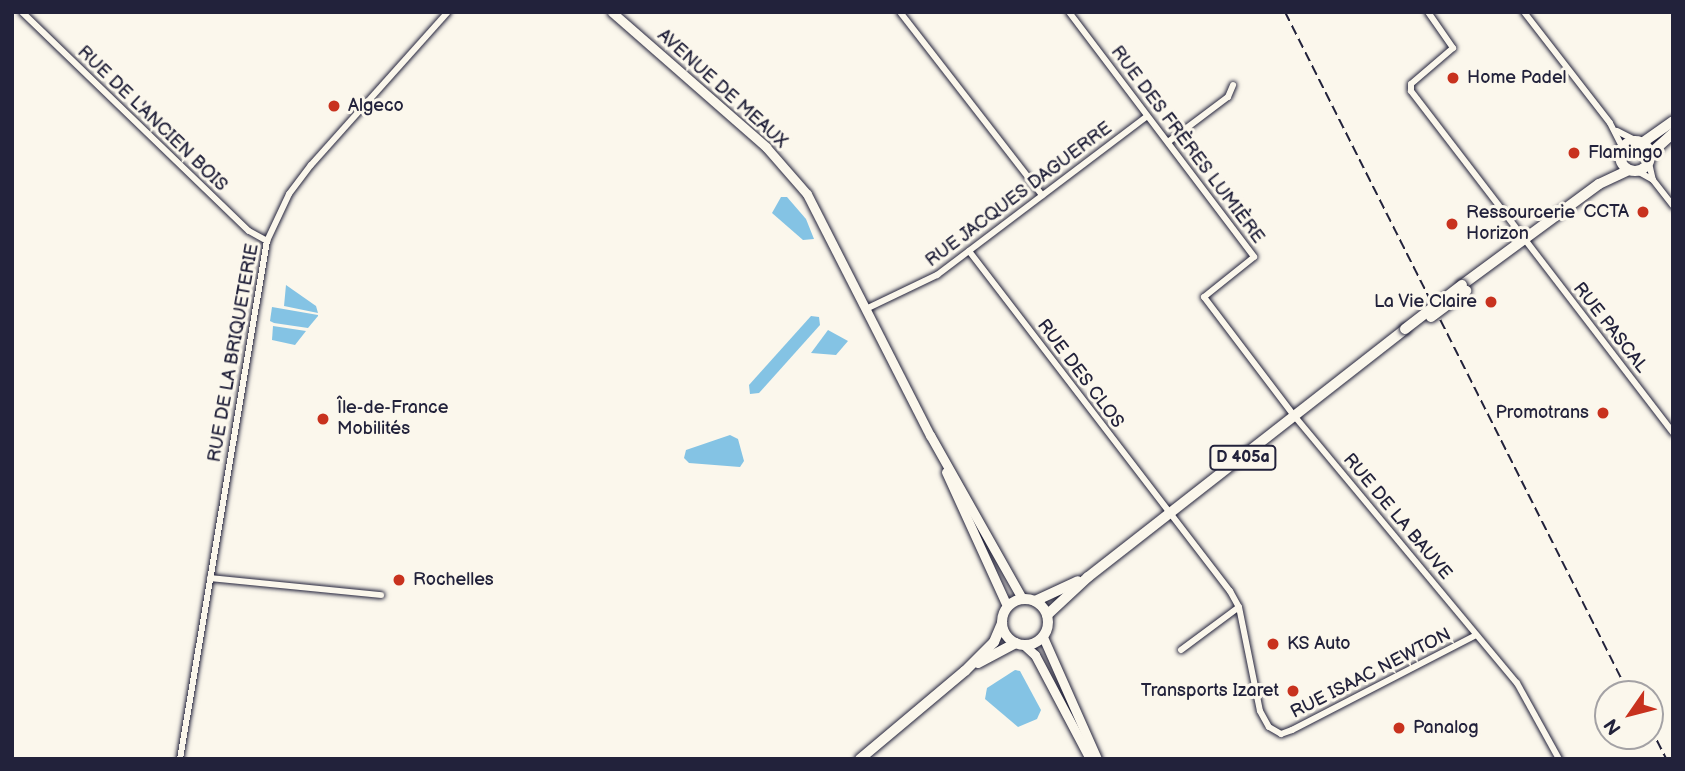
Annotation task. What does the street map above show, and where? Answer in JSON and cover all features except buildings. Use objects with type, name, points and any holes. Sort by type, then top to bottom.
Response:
[{"type":"main road","points":[[1599,184],[1622,153],[1673,121]]},
{"type":"main road","points":[[1525,240],[1599,184],[1633,170],[1673,133]]},
{"type":"main road","points":[[1639,142],[1649,158]]},
{"type":"main road","points":[[1622,153],[1633,170]]},
{"type":"main road","name":"D 405a","points":[[1047,615],[1088,577],[1525,240]]},
{"type":"main road","name":"D 405a","points":[[1035,601],[1088,577]]},
{"type":"main road","points":[[860,759],[965,671],[994,642],[1007,606],[1022,598],[1035,601],[1047,615],[1043,637],[1020,644],[965,671]]},
{"type":"main road","points":[[1002,623],[1020,644]]},
{"type":"street","name":"RUE DE L'ANCIEN BOIS","points":[[22,12],[249,232],[267,242]]},
{"type":"street","name":"RUE DE LA BRIQUETERIE","points":[[180,759],[267,242],[289,194],[311,165],[448,12]]},
{"type":"street","name":"AVENUE DE MEAUX","points":[[612,12],[766,147],[807,194],[930,435]]},
{"type":"street","points":[[900,12],[1042,195]]},
{"type":"street","name":"RUE DES FRÈRES LUMIÈRE","points":[[1069,12],[1254,257],[1204,297],[1296,418]]},
{"type":"street","name":"RUE PASCAL","points":[[1428,12],[1453,48],[1411,84],[1410,90],[1673,433]]},
{"type":"street","points":[[1524,12],[1610,123],[1622,153]]},
{"type":"street","points":[[1168,142],[1228,97],[1233,85]]},
{"type":"street","name":"RUE JACQUES DAGUERRE","points":[[866,309],[937,275],[1147,116]]},
{"type":"street","points":[[1610,123],[1639,142]]},
{"type":"street","points":[[1649,158],[1653,180]]},
{"type":"street","points":[[1633,170],[1653,180],[1673,206]]},
{"type":"street","name":"RUE DES CLOS","points":[[970,251],[1170,513]]},
{"type":"street","name":"RUE DE LA BAUVE","points":[[1296,418],[1517,683],[1559,759]]},
{"type":"street","points":[[930,435],[1022,598]]},
{"type":"street","points":[[930,435],[1007,606]]},
{"type":"street","name":"RUE ISAAC NEWTON","points":[[1170,513],[1239,607],[1260,711],[1269,727],[1281,734],[1476,635]]},
{"type":"street","points":[[210,578],[381,595]]},
{"type":"street","points":[[1181,650],[1239,607]]},
{"type":"street","points":[[1043,637],[1097,759]]},
{"type":"street","points":[[1020,644],[1035,655],[1090,759]]},
{"type":"water","points":[[781,197],[787,197],[806,219],[814,239],[803,240],[772,213]]},
{"type":"water","points":[[286,285],[316,306],[318,313],[284,306]]},
{"type":"water","points":[[272,307],[318,316],[308,328],[274,323],[270,321]]},
{"type":"water","points":[[811,316],[819,317],[820,325],[759,393],[750,394],[749,385]]},
{"type":"water","points":[[273,326],[306,331],[295,345],[272,340]]},
{"type":"water","points":[[828,330],[848,341],[836,355],[811,353]]},
{"type":"water","points":[[730,435],[738,439],[744,461],[740,467],[689,463],[684,458],[686,450]]},
{"type":"water","points":[[1015,670],[1020,671],[1041,710],[1037,719],[1018,727],[985,699],[987,688]]},
{"type":"railway","points":[[1285,12],[1622,680]]},
{"type":"railway","points":[[1662,750],[1666,759]]},
{"type":"place","name":"Home Padel","points":[[1453,78]]},
{"type":"place","name":"Algeco","points":[[334,106]]},
{"type":"place","name":"Flamingo","points":[[1574,153]]},
{"type":"place","name":"CCTA","points":[[1643,212]]},
{"type":"place","name":"Ressourcerie Horizon","points":[[1452,224]]},
{"type":"place","name":"La Vie Claire","points":[[1491,302]]},
{"type":"place","name":"Promotrans","points":[[1603,413]]},
{"type":"place","name":"Île-de-France Mobilités","points":[[323,419]]},
{"type":"place","name":"Rochelles","points":[[399,580]]},
{"type":"place","name":"KS Auto","points":[[1273,644]]},
{"type":"place","name":"Transports Izaret","points":[[1293,691]]},
{"type":"place","name":"Panalog","points":[[1399,728]]}]
